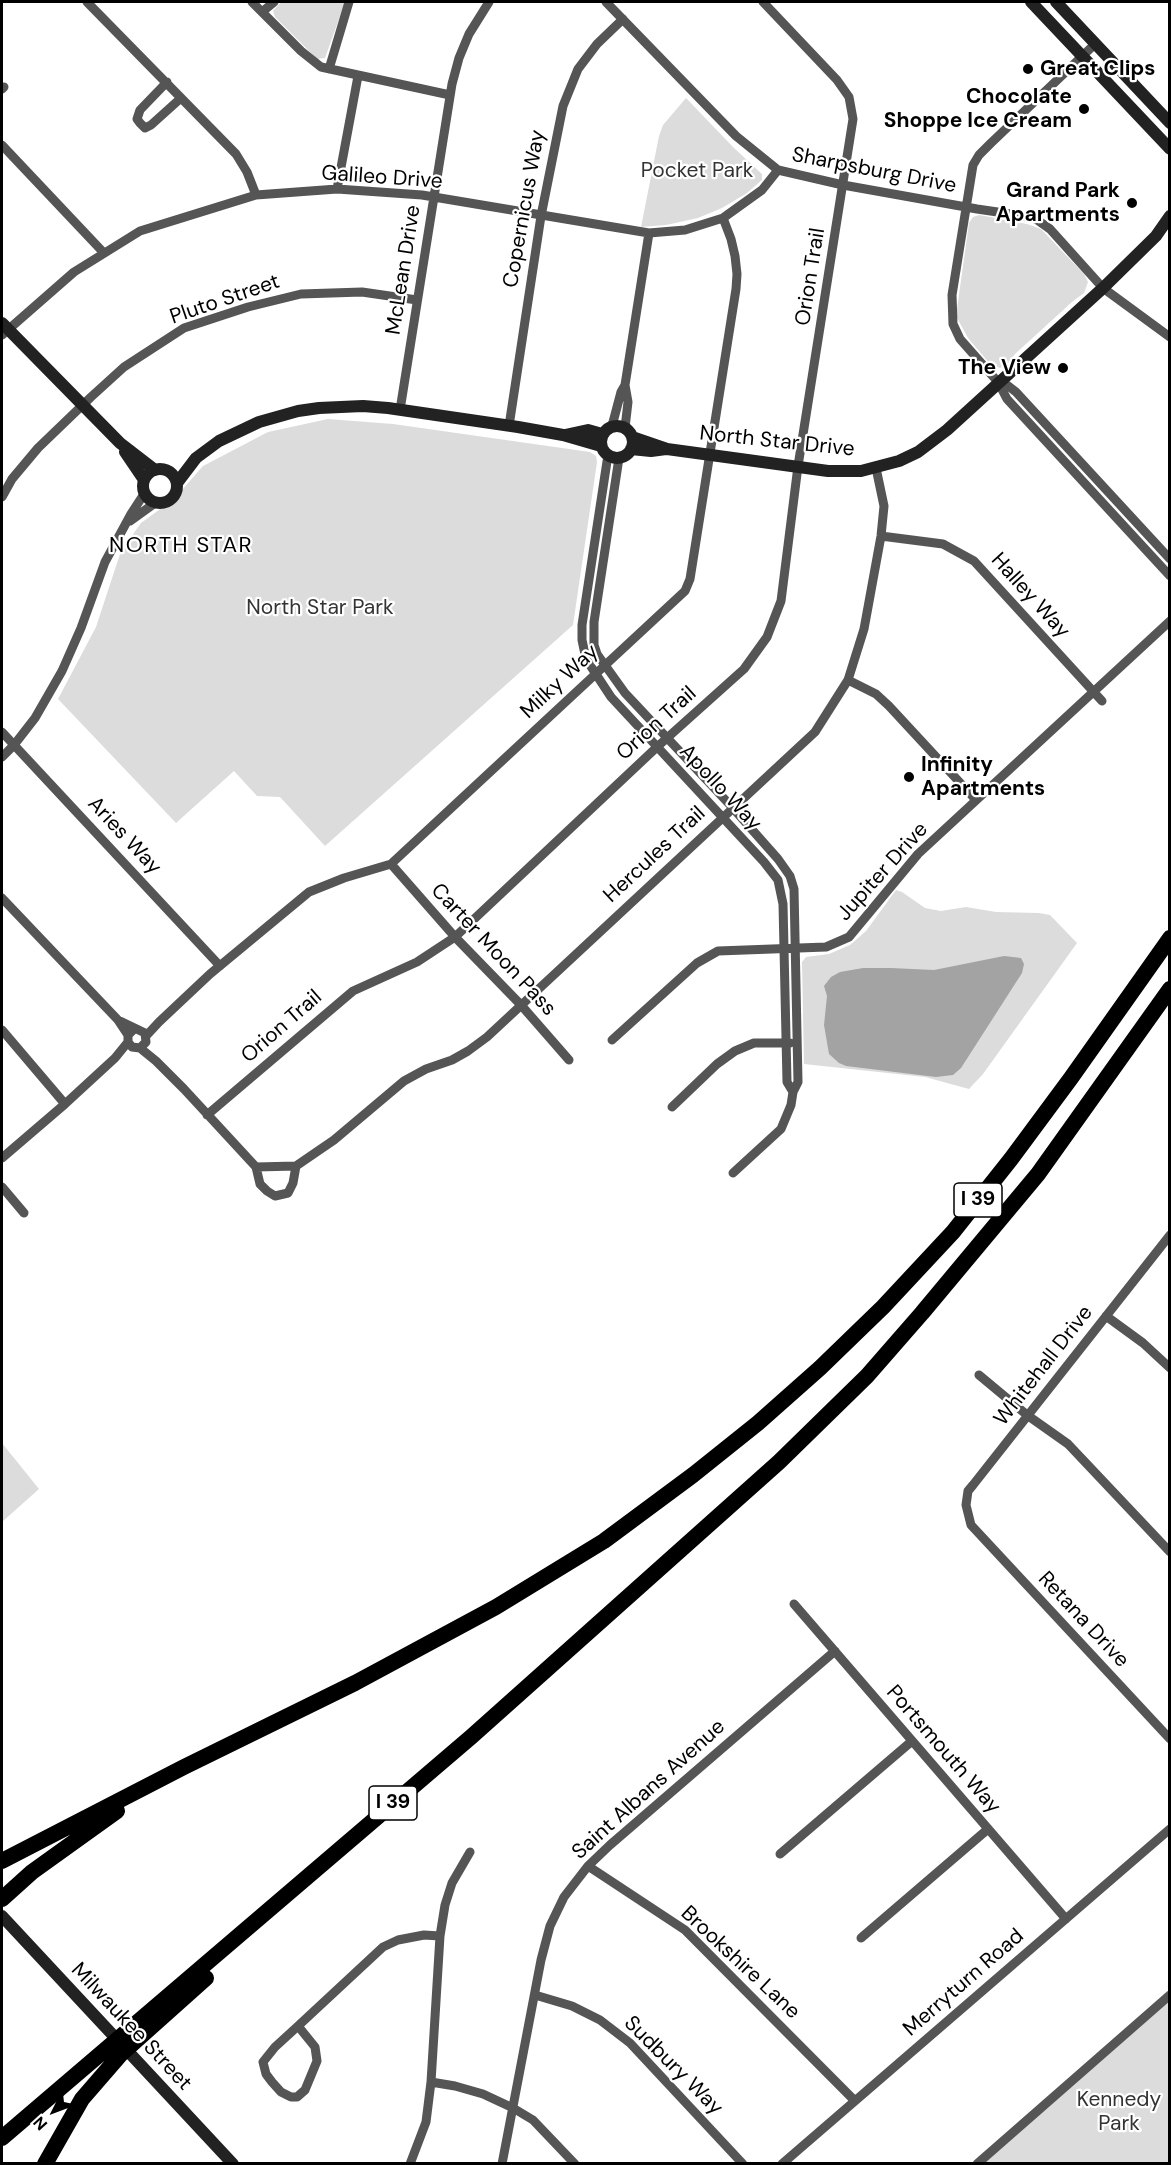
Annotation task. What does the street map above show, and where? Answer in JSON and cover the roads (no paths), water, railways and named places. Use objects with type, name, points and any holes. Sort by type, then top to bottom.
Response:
[{"type":"highway","name":"I 39","points":[[2,1861],[355,1683],[496,1607],[604,1541],[758,1423],[820,1368],[953,1232],[1071,1078],[1170,938]]},
{"type":"highway","name":"I 39","points":[[2,2138],[471,1737],[779,1462],[867,1376],[922,1314],[1038,1174],[1170,989]]},
{"type":"highway","points":[[45,2163],[82,2099],[121,2054],[471,1737]]},
{"type":"highway","points":[[2,1899],[32,1872],[167,1776]]},
{"type":"street","points":[[87,2],[236,154],[247,172],[256,195]]},
{"type":"street","points":[[252,2],[313,62],[329,69],[358,76],[450,95]]},
{"type":"street","points":[[262,12],[274,2]]},
{"type":"street","points":[[329,69],[349,2]]},
{"type":"street","name":"McLean Drive","points":[[400,410],[450,95],[462,50],[477,18],[489,2]]},
{"type":"street","name":"Sharpsburg Drive","points":[[606,2],[736,136],[778,170],[843,185],[1018,215],[1041,222],[1103,288]]},
{"type":"street","name":"Orion Trail","points":[[207,1116],[353,991],[417,962],[455,938],[657,747],[744,669],[767,637],[781,601],[798,466],[853,119],[849,97],[837,80],[763,2]]},
{"type":"street","points":[[1031,2],[1170,149]]},
{"type":"street","points":[[1056,2],[1170,123]]},
{"type":"street","name":"Copernicus Way","points":[[509,426],[541,216],[563,106],[578,69],[597,44],[623,19]]},
{"type":"street","points":[[1095,44],[979,155],[973,165],[952,295],[953,324],[960,339],[998,382],[1011,404],[1170,576]]},
{"type":"street","points":[[337,189],[358,76]]},
{"type":"street","points":[[167,82],[141,110],[137,119],[140,123],[145,128],[151,125],[181,98]]},
{"type":"street","points":[[2,145],[103,252]]},
{"type":"street","name":"Galileo Drive","points":[[4,329],[74,272],[140,231],[256,195],[337,189],[433,197],[649,234],[685,230],[723,218],[762,189],[778,170]]},
{"type":"street","name":"North Star Drive","points":[[608,444],[630,438],[667,449],[828,471],[861,471],[909,457],[933,442],[1103,288],[1156,236],[1170,216]]},
{"type":"street","name":"Milky Way","points":[[2,1158],[159,1022],[219,966],[309,892],[328,883],[391,864],[680,597],[688,585],[737,274],[731,239],[723,218]]},
{"type":"street","name":"North Star Drive","points":[[1156,236],[1170,228]]},
{"type":"street","name":"Apollo Way","points":[[630,438],[625,385],[649,234]]},
{"type":"street","points":[[1103,288],[1170,337]]},
{"type":"street","name":"Pluto Street","points":[[2,497],[12,479],[38,448],[82,406],[124,368],[184,328],[248,307],[300,294],[335,295],[362,292],[417,300]]},
{"type":"street","points":[[4,329],[120,443],[155,470],[169,471],[253,424],[298,411],[338,406],[400,410],[563,435],[588,430],[624,456],[630,438]]},
{"type":"street","points":[[998,382],[1016,392],[1170,558]]},
{"type":"street","name":"Apollo Way","points":[[625,385],[621,392],[608,444],[582,625],[583,648],[587,663],[611,697],[778,880],[783,895],[787,1082],[793,1092]]},
{"type":"street","points":[[2,757],[38,714],[62,671],[81,628],[105,562],[144,494],[144,480],[120,443]]},
{"type":"street","name":"Apollo Way","points":[[608,444],[594,645],[604,666],[625,693],[732,807],[790,876],[795,897],[798,1082],[781,1129],[733,1173]]},
{"type":"street","points":[[125,525],[155,503],[169,501],[173,497],[177,483],[202,452]]},
{"type":"street","name":"Hercules Trail","points":[[296,1166],[334,1140],[404,1081],[426,1069],[452,1060],[487,1037],[722,816],[815,732],[848,680],[864,629],[881,536],[884,506],[876,468]]},
{"type":"street","points":[[144,480],[155,470]]},
{"type":"street","points":[[169,471],[177,483]]},
{"type":"street","points":[[144,494],[155,503]]},
{"type":"street","name":"Halley Way","points":[[881,536],[943,544],[974,561],[1102,701]]},
{"type":"street","name":"Jupiter Drive","points":[[612,1040],[697,963],[718,951],[826,947],[849,938],[907,866],[1170,621]]},
{"type":"street","points":[[848,680],[876,694],[889,706],[976,800]]},
{"type":"street","name":"Aries Way","points":[[2,732],[219,966]]},
{"type":"street","name":"Carter Moon Pass","points":[[391,864],[455,938],[521,1005],[569,1060]]},
{"type":"street","points":[[2,898],[256,1167],[260,1184],[275,1196],[288,1192],[293,1183],[296,1166],[256,1167]]},
{"type":"street","points":[[2,1030],[65,1104]]},
{"type":"street","points":[[672,1107],[717,1064],[735,1051],[754,1043],[796,1042]]},
{"type":"street","points":[[2,1187],[24,1213]]},
{"type":"street","name":"Whitehall Drive","points":[[971,1525],[966,1505],[968,1491],[1170,1235]]},
{"type":"street","points":[[1106,1316],[1143,1343],[1170,1368]]},
{"type":"street","points":[[979,1375],[1068,1444],[1170,1551]]},
{"type":"street","name":"Retana Drive","points":[[971,1525],[1170,1739]]},
{"type":"street","name":"Portsmouth Way","points":[[794,1604],[1066,1919]]},
{"type":"street","name":"Saint Albans Avenue","points":[[502,2163],[541,1960],[550,1926],[564,1898],[588,1866],[835,1652]]},
{"type":"street","points":[[780,1854],[912,1741]]},
{"type":"street","points":[[861,1938],[988,1829]]},
{"type":"street","name":"Merryturn Road","points":[[782,2163],[1170,1829]]},
{"type":"street","points":[[410,2163],[426,2122],[431,2082],[440,1936],[445,1905],[452,1883],[470,1852]]},
{"type":"street","name":"Brookshire Lane","points":[[588,1866],[685,1930],[855,2101]]},
{"type":"street","name":"Milwaukee Street","points":[[2,1917],[233,2163]]},
{"type":"street","points":[[298,2026],[315,2047],[317,2061],[305,2090],[297,2097],[291,2097],[281,2092],[266,2073],[263,2062],[275,2047],[383,1947],[398,1940],[424,1935],[440,1936]]},
{"type":"street","name":"Sudbury Way","points":[[535,1995],[572,2006],[600,2020],[630,2043],[742,2163]]},
{"type":"street","points":[[977,2163],[1170,1995]]},
{"type":"street","points":[[431,2082],[483,2094],[513,2108],[532,2120],[576,2163]]},
{"type":"place","name":"Great Clips","points":[[1028,69]]},
{"type":"place","name":"Chocolate Shoppe Ice Cream","points":[[1084,109]]},
{"type":"place","name":"Grand Park Apartments","points":[[1132,203]]},
{"type":"place","name":"The View","points":[[1063,368]]},
{"type":"place","name":"Infinity Apartments","points":[[909,777]]},
{"type":"district","name":"NORTH STAR","points":[[181,546]]},
{"type":"park label","name":"Pocket Park","points":[[697,171]]},
{"type":"park label","name":"North Star Park","points":[[320,608]]},
{"type":"park label","name":"Kennedy Park","points":[[1119,2112]]}]
